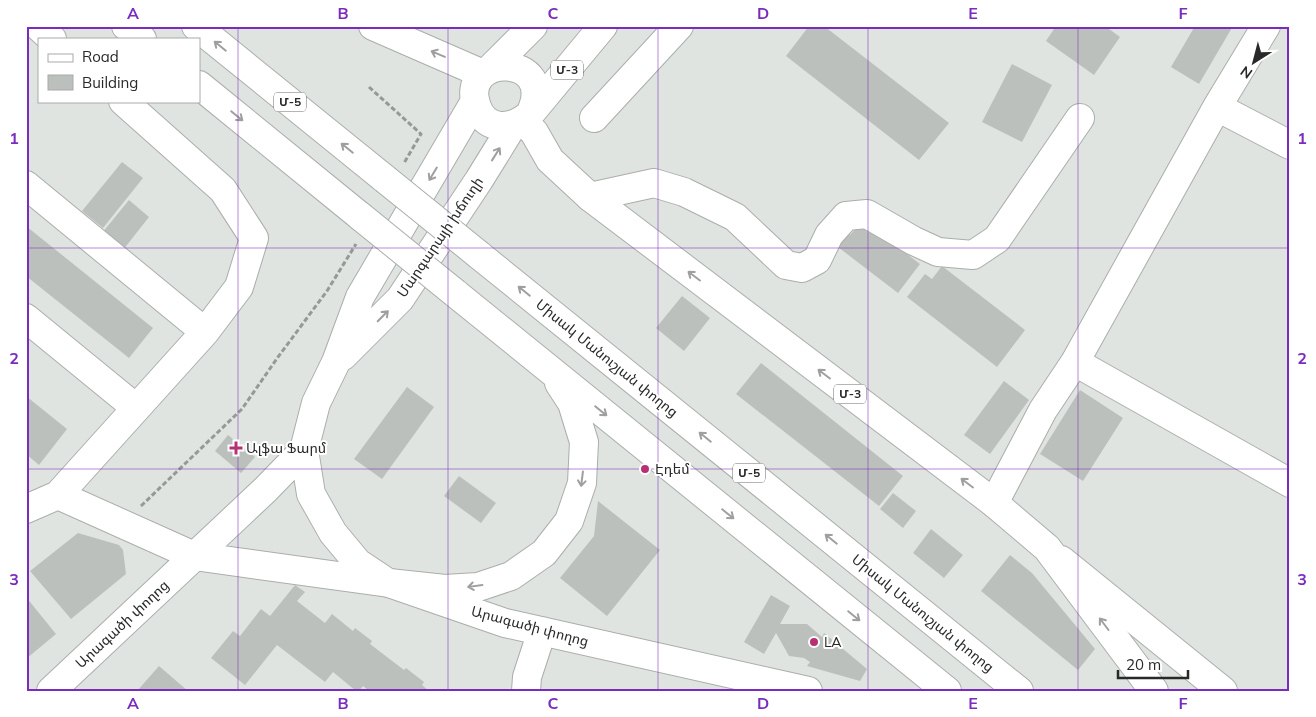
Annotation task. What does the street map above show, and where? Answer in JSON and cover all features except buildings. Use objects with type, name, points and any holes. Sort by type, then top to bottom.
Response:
[{"type":"main road","points":[[38,26],[51,38]]},
{"type":"main road","points":[[126,26],[141,38]]},
{"type":"main road","name":"Միսակ Մանուշյան փողոց","points":[[196,26],[393,172],[479,255],[1019,691]]},
{"type":"main road","points":[[373,26],[487,71]]},
{"type":"main road","name":"Մարգարայի խճուղի","points":[[389,583],[358,564],[333,533],[311,494],[304,450],[316,403],[336,362],[360,297],[475,101],[474,91],[477,82],[533,26]]},
{"type":"main road","name":"Մարգարայի խճուղի","points":[[522,120],[603,26]]},
{"type":"main road","points":[[594,118],[679,26]]},
{"type":"main road","points":[[994,503],[1043,410],[1075,362],[1217,107],[1266,26]]},
{"type":"main road","name":"Մարգարայի խճուղի","points":[[336,362],[400,299],[479,180],[534,105],[536,94],[534,84],[520,69],[501,65],[487,71]]},
{"type":"main road","points":[[200,86],[359,228],[455,292],[947,691]]},
{"type":"main road","points":[[475,101],[478,111],[489,121],[503,126],[522,120]]},
{"type":"main road","points":[[36,502],[136,408],[205,332],[238,287],[254,238],[223,190],[124,102]]},
{"type":"main road","points":[[1217,107],[1290,145]]},
{"type":"main road","points":[[590,197],[654,183],[684,192],[735,217],[786,264],[802,268],[817,260],[829,234],[846,216],[867,214],[914,241],[938,252],[973,255],[997,239],[1080,118]]},
{"type":"main road","name":"Մ-3","points":[[522,120],[534,132],[550,160],[590,197],[994,503],[1047,548],[1154,691]]},
{"type":"main road","points":[[26,185],[205,332]]},
{"type":"main road","points":[[26,318],[136,408]]},
{"type":"main road","points":[[1075,362],[1290,483]]},
{"type":"main road","points":[[389,583],[445,589],[478,586],[503,579],[511,576],[544,553],[569,521],[582,483],[584,442],[572,403],[549,369]]},
{"type":"main road","name":"Արագածի փողոց","points":[[51,691],[265,490],[304,450]]},
{"type":"main road","points":[[36,502],[122,524],[194,556]]},
{"type":"main road","points":[[1047,548],[1223,691]]},
{"type":"main road","name":"Արագածի փողոց","points":[[194,556],[389,583],[505,623],[764,686],[808,691]]},
{"type":"main road","points":[[526,691],[527,677],[542,631]]},
{"type":"path","points":[[369,87],[421,134],[393,172]]},
{"type":"path","points":[[122,524],[242,409],[327,291],[359,228]]},
{"type":"place","name":"Ալֆա Ֆարմ","points":[[236,448]]},
{"type":"place","name":"Էդեմ","points":[[645,469]]},
{"type":"place","name":"LA","points":[[814,642]]}]
